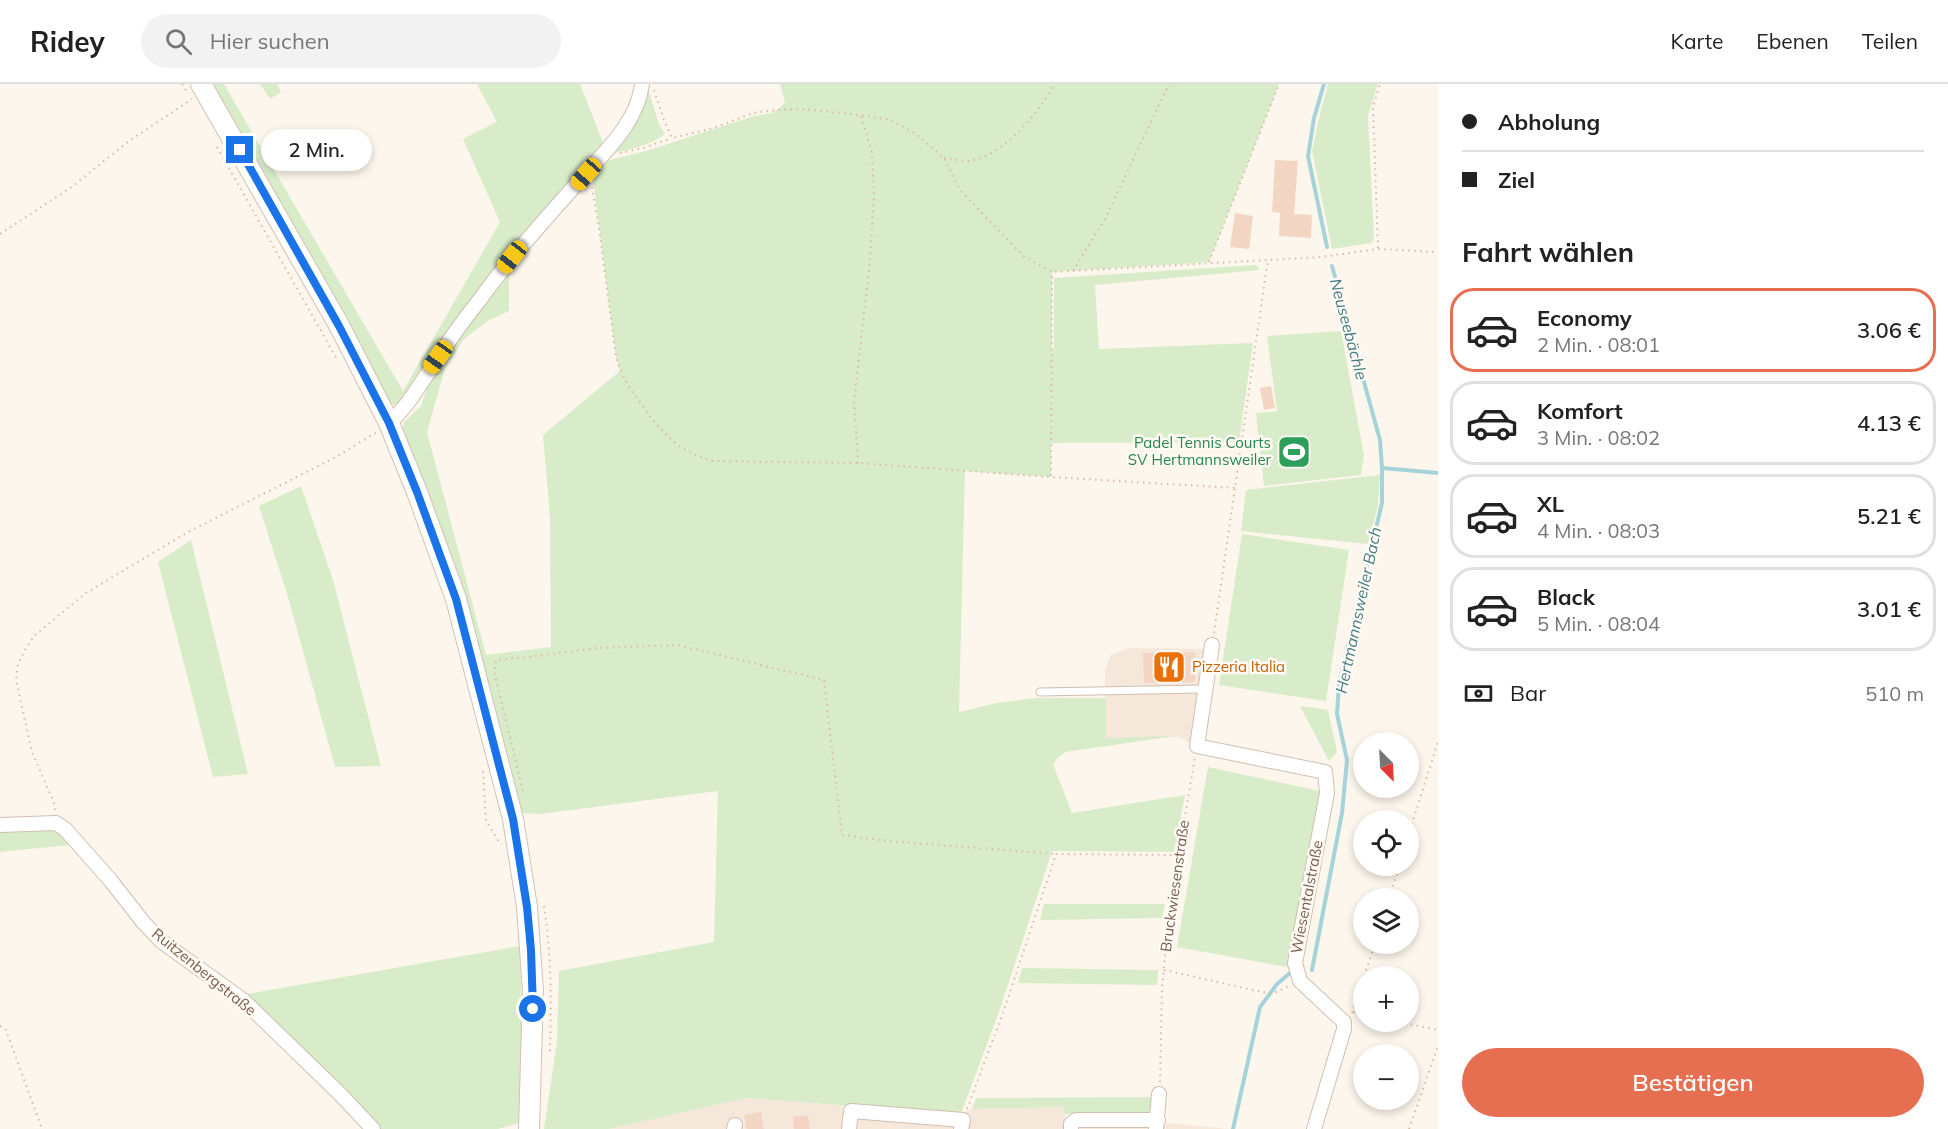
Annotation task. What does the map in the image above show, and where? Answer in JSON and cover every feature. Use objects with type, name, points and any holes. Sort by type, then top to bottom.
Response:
[{"type":"street","points":[[389,423],[403,411],[415,395],[450,341],[512,257],[622,131],[647,85]]},
{"type":"street","points":[[199,92],[339,326],[389,423],[456,599],[513,819],[527,907],[533,991],[529,1129]]},
{"type":"street","points":[[1197,746],[1212,645]]},
{"type":"street","name":"Wiesentalstraße","points":[[1197,746],[1325,772],[1327,793],[1295,963],[1300,981]]},
{"type":"street","points":[[0,825],[56,823]]},
{"type":"street","name":"Ruitzenbergstraße","points":[[56,823],[79,844],[161,941],[243,1001],[373,1129]]},
{"type":"street","points":[[1300,981],[1348,1017],[1314,1129]]},
{"type":"street","points":[[1071,1129],[1071,1124],[1076,1120],[1157,1124],[1160,1094]]},
{"type":"street","points":[[849,1129],[851,1111],[962,1125]]},
{"type":"lane","points":[[1040,692],[1206,689]]},
{"type":"path","points":[[0,234],[73,186],[129,141],[199,92],[182,84]]},
{"type":"path","points":[[944,158],[969,161],[987,154],[1006,142],[1035,113],[1055,84]]},
{"type":"path","points":[[1073,271],[1105,219],[1169,84]]},
{"type":"path","points":[[1209,262],[1279,84]]},
{"type":"path","points":[[1378,249],[1373,107],[1380,84]]},
{"type":"path","points":[[647,85],[672,138]]},
{"type":"path","points":[[598,161],[672,138],[714,128],[753,113],[801,109],[861,115],[891,120],[916,134],[944,158],[960,190],[1023,256],[1052,272],[1321,257],[1378,249],[1438,252]]},
{"type":"path","points":[[858,463],[854,401],[870,261],[874,193],[872,153],[861,115]]},
{"type":"path","points":[[214,140],[340,364]]},
{"type":"path","points":[[586,174],[594,198],[616,357],[620,371],[626,385],[659,430],[677,445],[696,456],[713,460],[858,463],[1235,488]]},
{"type":"path","points":[[1212,645],[1268,259]]},
{"type":"path","points":[[1051,477],[1052,272]]},
{"type":"path","points":[[56,823],[54,803],[32,752],[15,680],[18,664],[35,635],[86,593],[188,532],[336,457],[380,431],[389,423]]},
{"type":"path","points":[[523,791],[494,671],[496,660],[597,648],[676,645],[824,680],[842,835],[887,841],[1056,854],[1179,855]]},
{"type":"path","points":[[1416,810],[1438,742]]},
{"type":"path","name":"Bruckwiesenstraße","points":[[1160,1094],[1163,970],[1169,913],[1197,746]]},
{"type":"path","points":[[482,762],[486,821],[503,851]]},
{"type":"path","points":[[962,1125],[1056,854]]},
{"type":"path","points":[[1163,970],[1274,993],[1300,981]]},
{"type":"path","points":[[1348,1017],[1353,1005]]},
{"type":"path","points":[[1348,1017],[1353,1016]]},
{"type":"path","points":[[0,1026],[6,1030],[42,1129]]},
{"type":"path","points":[[1419,1026],[1438,1030]]},
{"type":"path","points":[[1409,1129],[1438,1046]]},
{"type":"shaded area","points":[[1129,648],[1206,649],[1191,745],[1178,737],[1105,738],[1105,671],[1110,655]]},
{"type":"shaded area","points":[[745,1098],[961,1114],[972,1109],[1064,1107],[1065,1121],[1159,1122],[1228,1129],[609,1129]]},
{"type":"green space","points":[[211,84],[224,84],[403,391],[500,222],[463,139],[497,122],[477,84],[580,84],[603,143],[466,306],[424,364],[408,398],[401,405],[393,405],[386,401]]},
{"type":"green space","points":[[260,84],[277,84],[281,92],[270,99]]},
{"type":"green space","points":[[780,84],[1279,84],[1209,262],[1052,272],[1052,350],[1054,350],[1054,278],[1256,265],[1260,270],[1095,285],[1099,349],[1253,343],[1239,442],[1051,443],[1051,477],[965,471],[959,712],[997,703],[1034,698],[1106,698],[1106,738],[1169,736],[1065,752],[1053,764],[1072,813],[1185,795],[1174,852],[1052,851],[1000,1009],[961,1114],[746,1098],[609,1129],[544,1129],[557,1041],[559,971],[714,942],[718,791],[540,814],[522,813],[512,797],[402,435],[404,422],[421,406],[433,370],[509,267],[509,311],[489,320],[464,339],[445,368],[427,432],[486,655],[551,647],[550,517],[543,435],[620,371],[616,357],[592,172],[605,161],[646,151],[754,116],[773,113],[785,103]]},
{"type":"green space","points":[[1328,84],[1378,84],[1368,116],[1374,237],[1372,243],[1332,249],[1312,151]]},
{"type":"green space","points":[[648,89],[659,124],[665,134],[646,144],[611,154],[642,104]]},
{"type":"green space","points":[[1341,331],[1364,455],[1361,475],[1264,486],[1256,413],[1277,411],[1267,336]]},
{"type":"green space","points":[[1380,475],[1378,506],[1368,544],[1241,531],[1246,490]]},
{"type":"green space","points":[[301,486],[333,580],[381,766],[335,767],[288,597],[259,506]]},
{"type":"green space","points":[[1242,534],[1349,550],[1326,701],[1219,685]]},
{"type":"green space","points":[[191,540],[248,774],[213,777],[158,562]]},
{"type":"green space","points":[[1300,706],[1328,710],[1337,752],[1329,761]]},
{"type":"green space","points":[[1208,767],[1320,791],[1287,967],[1177,947]]},
{"type":"green space","points":[[56,829],[69,845],[0,852],[0,831]]},
{"type":"green space","points":[[1044,904],[1165,904],[1162,918],[1040,920]]},
{"type":"green space","points":[[520,946],[522,1031],[519,1123],[498,1129],[373,1129],[236,996]]},
{"type":"green space","points":[[1022,968],[1158,970],[1157,985],[1018,983]]},
{"type":"green space","points":[[1154,1097],[1152,1114],[1064,1114],[1063,1107],[972,1109],[976,1098]]},
{"type":"building","points":[[1275,160],[1298,161],[1294,214],[1312,215],[1311,238],[1279,236],[1280,213],[1272,212]]},
{"type":"building","points":[[1235,213],[1253,216],[1249,249],[1230,247]]},
{"type":"building","points":[[1271,386],[1275,408],[1264,410],[1260,388]]},
{"type":"building","name":"Pizzeria Italia","points":[[1195,652],[1195,682],[1144,683],[1143,653]]},
{"type":"building","points":[[761,1112],[764,1129],[747,1129],[744,1115]]},
{"type":"building","points":[[808,1115],[810,1129],[794,1129],[793,1117]]},
{"type":"waterway","name":"Neuseebächle","points":[[1324,84],[1314,118],[1308,156],[1327,247]]},
{"type":"waterway","name":"Hertmannsweiler Bach","points":[[1312,970],[1342,813],[1347,760],[1337,714],[1339,684],[1382,503],[1380,440],[1332,266]]},
{"type":"waterway","points":[[1382,468],[1438,473]]},
{"type":"waterway","name":"Hertmannsweiler Bach","points":[[1233,1129],[1260,1007],[1277,984],[1290,973]]},
{"type":"place","name":"Padel Tennis Courts SV Hertmannsweiler","points":[[1294,452]]},
{"type":"place","name":"Pizzeria Italia","points":[[1169,667]]},
{"type":"route","points":[[240,150],[339,326],[389,423],[456,599],[513,819],[527,907],[533,1009]]}]
